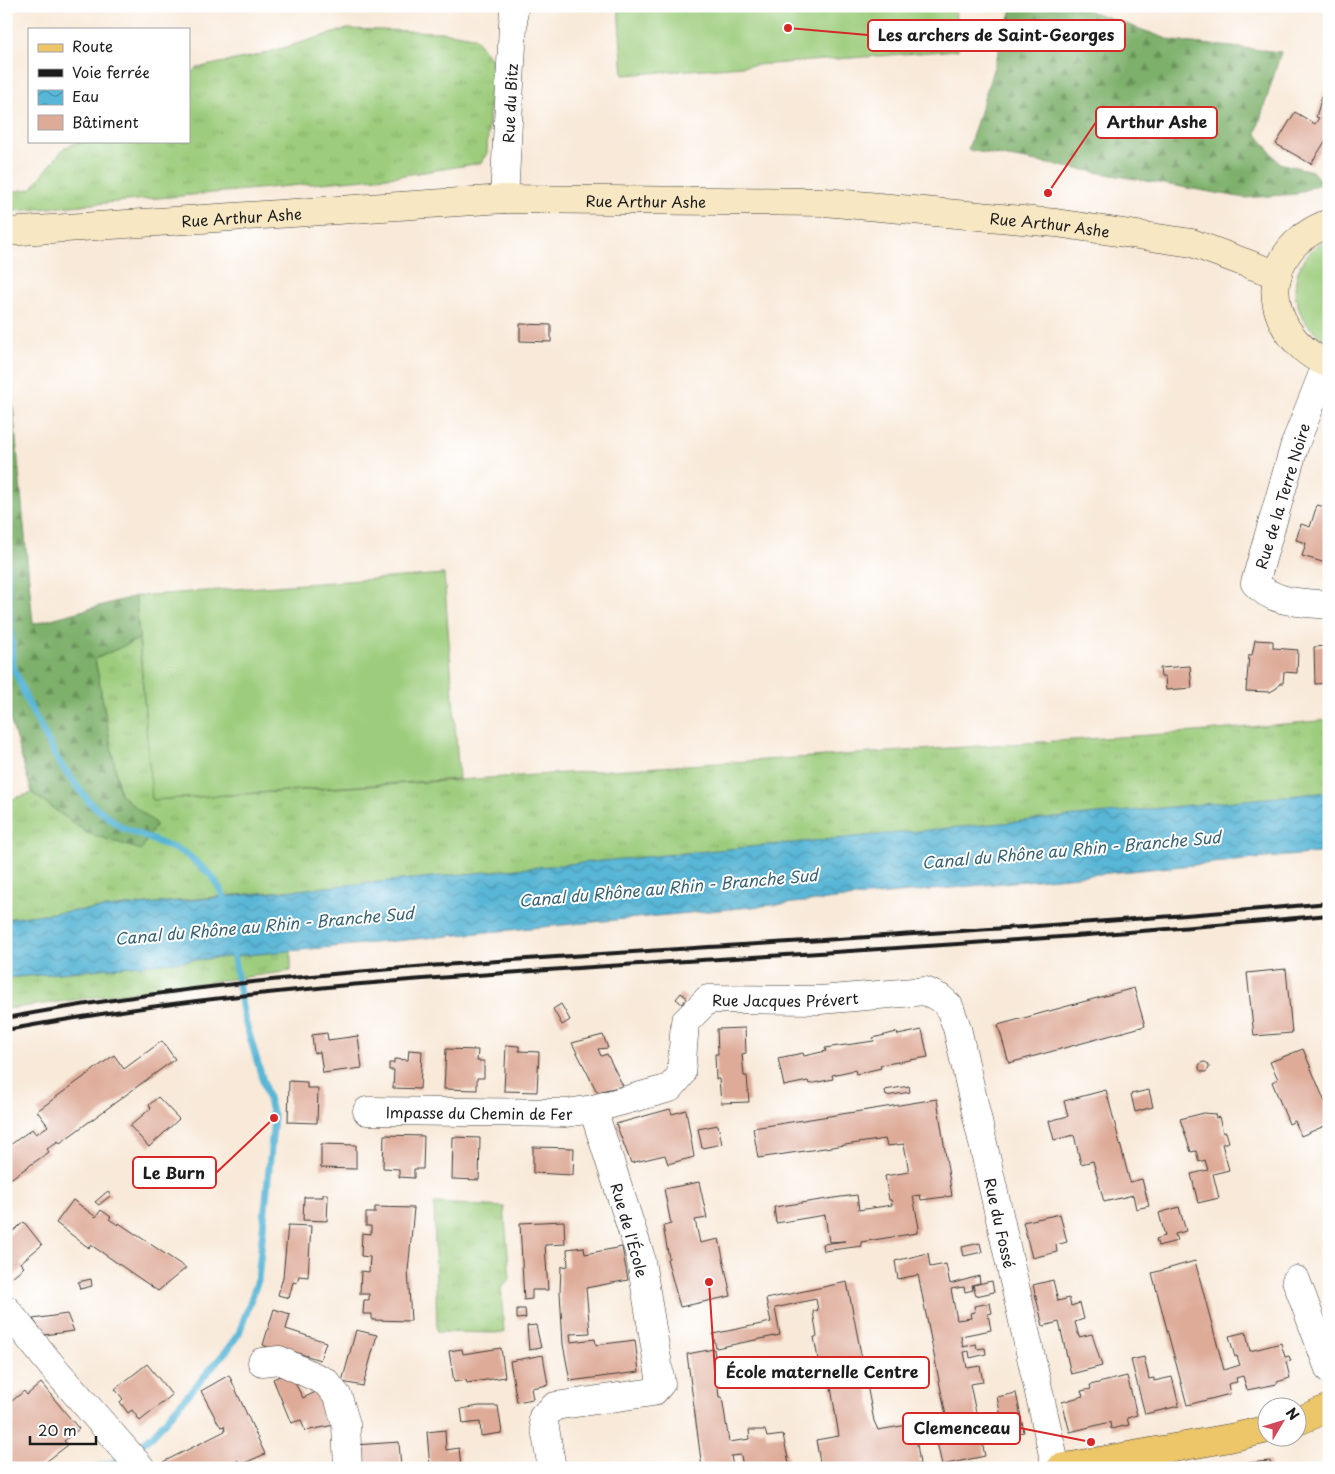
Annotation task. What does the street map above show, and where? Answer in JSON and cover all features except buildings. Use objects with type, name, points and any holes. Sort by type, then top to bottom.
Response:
[{"type":"main road","name":"Rue Arthur Ashe","points":[[6,232],[504,199],[824,202],[1056,223],[1192,243],[1278,275]]},
{"type":"main road","points":[[1328,363],[1308,354],[1298,346],[1284,326],[1278,310],[1276,288],[1283,262],[1295,244],[1309,232],[1329,223]]},
{"type":"main road","points":[[1308,1417],[1329,1408]]},
{"type":"main road","points":[[1058,1468],[1258,1431]]},
{"type":"street","name":"Rue du Bitz","points":[[504,199],[514,6]]},
{"type":"street","name":"Rue de la Terre Noire","points":[[1328,363],[1295,444],[1255,583],[1264,593],[1276,599],[1329,604]]},
{"type":"street","name":"Rue Jacques Prévert","points":[[593,1109],[670,1088],[681,1075],[685,1022],[708,1000],[820,1000],[926,991]]},
{"type":"street","name":"Rue du Fossé","points":[[926,991],[940,998],[953,1012],[1058,1468]]},
{"type":"street","name":"Impasse du Chemin de Fer","points":[[366,1111],[566,1113],[593,1109]]},
{"type":"street","name":"Rue de l'École","points":[[552,1468],[543,1417],[555,1406],[653,1392],[662,1383],[640,1255],[593,1109]]},
{"type":"street","points":[[1296,1280],[1329,1369]]},
{"type":"street","points":[[6,1309],[52,1366],[141,1468]]},
{"type":"street","points":[[262,1362],[279,1360],[326,1382],[338,1397],[346,1424],[348,1468]]},
{"type":"green space","points":[[618,6],[955,6],[958,50],[623,75]]},
{"type":"green space","points":[[1013,6],[1076,6],[1173,41],[1281,52],[1256,133],[1279,163],[1312,171],[1322,183],[1296,194],[1245,198],[968,150]]},
{"type":"green space","points":[[347,29],[442,32],[474,37],[492,60],[487,153],[481,163],[398,176],[6,212],[6,192],[31,189],[64,148],[78,142],[190,142],[190,74],[196,68],[259,55]]},
{"type":"green space","points":[[1329,239],[1329,341],[1314,332],[1304,319],[1298,305],[1295,290],[1297,274],[1303,260],[1314,248]]},
{"type":"green space","points":[[6,330],[33,624],[136,596],[139,639],[95,659],[120,794],[156,824],[141,850],[87,833],[32,793],[6,705]]},
{"type":"green space","points":[[444,574],[459,779],[152,800],[136,596]]},
{"type":"green space","points":[[139,639],[152,800],[1195,732],[1329,720],[1329,793],[387,883],[224,896],[6,919],[6,801],[32,793],[87,833],[156,824],[120,794],[95,659]]},
{"type":"green space","points":[[291,950],[291,971],[6,1009],[6,978]]},
{"type":"green space","points":[[434,1203],[504,1207],[510,1279],[501,1287],[504,1333],[437,1332]]},
{"type":"water","name":"Canal du Rhône au Rhin - Branche Sud","points":[[1329,792],[1329,852],[6,978],[6,919]]},
{"type":"waterway","points":[[6,559],[13,666],[28,703],[60,764],[90,803],[121,827],[185,853],[211,875],[224,896],[225,905]]},
{"type":"waterway","points":[[137,1448],[152,1436],[228,1349],[239,1333],[258,1280],[274,1118],[244,1017],[232,947]]},
{"type":"waterway","points":[[94,1468],[120,1461]]},
{"type":"railway","points":[[6,1018],[169,992],[333,974],[498,961],[1079,923],[1329,903]]},
{"type":"railway","points":[[6,1030],[168,1005],[330,987],[493,974],[1077,936],[1329,915]]},
{"type":"place","name":"Les archers de Saint-Georges","points":[[788,28]]},
{"type":"place","name":"Arthur Ashe","points":[[1048,193]]},
{"type":"place","name":"Le Burn","points":[[274,1118]]},
{"type":"place","name":"École maternelle Centre","points":[[709,1282]]},
{"type":"place","name":"Clemenceau","points":[[1091,1442]]}]
